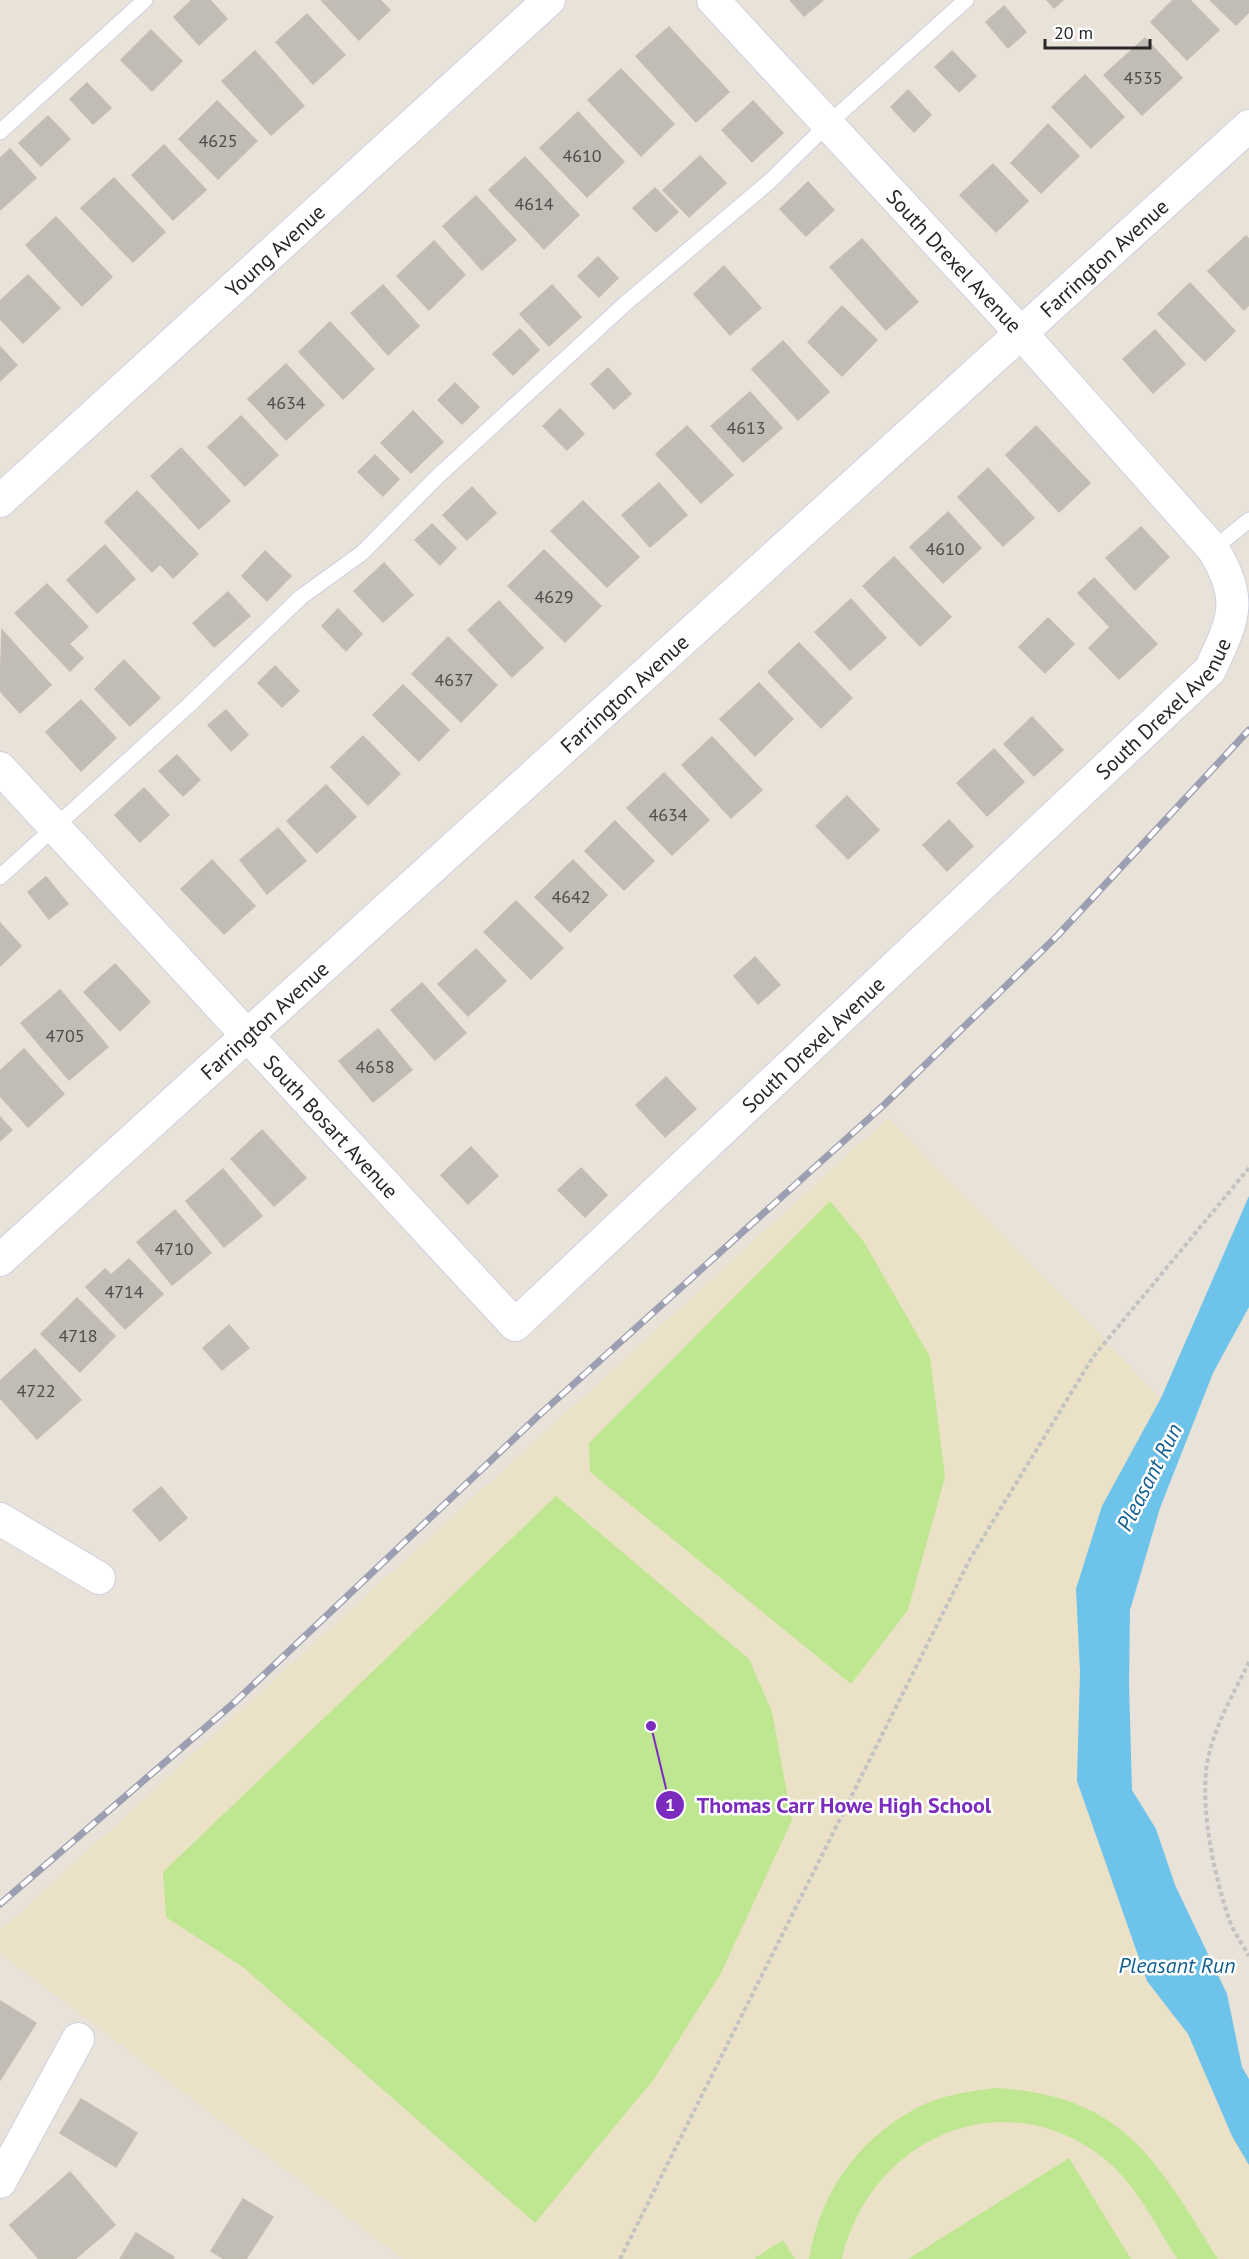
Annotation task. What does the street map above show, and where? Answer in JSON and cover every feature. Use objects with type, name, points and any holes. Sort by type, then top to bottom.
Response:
[{"type":"street","name":"Young Avenue","points":[[0,501],[549,0]]},
{"type":"street","name":"South Drexel Avenue","points":[[515,1325],[1210,670],[1224,639],[1235,603],[1226,571],[1213,549],[1021,333],[713,0]]},
{"type":"street","name":"Farrington Avenue","points":[[0,1260],[1249,126]]},
{"type":"street","name":"South Bosart Avenue","points":[[0,768],[515,1325]]},
{"type":"street","points":[[0,1519],[99,1578]]},
{"type":"street","points":[[0,2182],[78,2039]]},
{"type":"lane","points":[[0,132],[145,0]]},
{"type":"lane","points":[[0,877],[189,705],[301,597],[362,553],[454,461],[626,303],[770,181],[828,124],[966,0]]},
{"type":"lane","points":[[1213,549],[1249,520]]},
{"type":"path","points":[[620,2259],[970,1559],[1093,1357],[1249,1168]]},
{"type":"path","points":[[1249,1662],[1216,1734],[1206,1771],[1208,1827],[1215,1868],[1228,1918],[1249,1956]]},
{"type":"shaded area","points":[[888,1118],[1161,1398],[1102,1506],[1076,1589],[1080,1672],[1077,1781],[1147,1981],[1188,2034],[1232,2136],[1249,2165],[1249,2259],[403,2259],[0,1953],[0,1931]]},
{"type":"green space","points":[[830,1201],[864,1242],[930,1357],[945,1477],[908,1610],[851,1684],[590,1472],[589,1443]]},
{"type":"green space","points":[[556,1496],[749,1659],[772,1712],[792,1820],[721,1973],[654,2079],[535,2223],[244,1968],[166,1917],[163,1872]]},
{"type":"green space","points":[[995,2088],[1039,2093],[1076,2104],[1106,2119],[1132,2139],[1154,2163],[1218,2259],[1177,2259],[1144,2204],[1113,2166],[1101,2156],[1062,2133],[1021,2123],[981,2124],[943,2134],[909,2154],[880,2182],[857,2218],[842,2259],[809,2259],[823,2210],[834,2187],[864,2147],[904,2115],[927,2103],[952,2095]]},
{"type":"green space","points":[[1069,2158],[1131,2259],[908,2259]]},
{"type":"green space","points":[[783,2240],[795,2259],[755,2258]]},
{"type":"water","name":"Pleasant Run","points":[[1249,1196],[1249,1307],[1213,1373],[1160,1508],[1130,1610],[1129,1684],[1132,1790],[1156,1829],[1175,1885],[1227,1994],[1242,2067],[1249,2079],[1249,2165],[1232,2136],[1188,2034],[1147,1981],[1077,1781],[1080,1672],[1076,1589],[1102,1506],[1161,1398]]},
{"type":"building","points":[[192,0],[210,0],[227,19],[199,45],[174,17]]},
{"type":"building","points":[[380,0],[390,10],[359,40],[322,1]]},
{"type":"building","points":[[790,0],[823,0],[804,16]]},
{"type":"building","points":[[1047,0],[1063,0],[1054,8]]},
{"type":"building","points":[[1173,0],[1190,0],[1219,30],[1187,60],[1151,22]]},
{"type":"building","points":[[1210,0],[1249,0],[1249,12],[1236,25]]},
{"type":"building","points":[[1004,6],[1026,32],[1008,48],[986,22]]},
{"type":"building","points":[[307,14],[345,55],[313,84],[276,42]]},
{"type":"building","points":[[669,27],[729,92],[696,122],[636,56]]},
{"type":"building","points":[[151,30],[182,61],[152,91],[121,60]]},
{"type":"building","points":[[1145,38],[1182,78],[1142,115],[1104,75]]},
{"type":"building","points":[[255,51],[304,106],[271,135],[222,81]]},
{"type":"building","points":[[952,51],[976,76],[959,92],[935,67]]},
{"type":"building","points":[[621,69],[674,124],[641,156],[588,100]]},
{"type":"building","points":[[1085,75],[1124,117],[1091,148],[1052,107]]},
{"type":"building","points":[[87,83],[111,108],[93,124],[70,99]]},
{"type":"building","points":[[908,90],[931,115],[914,132],[891,107]]},
{"type":"building","points":[[217,101],[257,141],[218,179],[179,139]]},
{"type":"building","points":[[753,101],[783,133],[752,162],[722,130]]},
{"type":"building","points":[[578,112],[624,162],[587,197],[540,148]]},
{"type":"building","points":[[48,116],[70,139],[41,166],[19,143]]},
{"type":"building","points":[[1048,124],[1079,156],[1041,193],[1011,163]]},
{"type":"building","points":[[164,145],[206,190],[173,220],[132,175]]},
{"type":"building","points":[[10,149],[36,178],[0,210],[0,158]]},
{"type":"building","points":[[700,156],[726,183],[689,217],[663,190]]},
{"type":"building","points":[[525,157],[579,215],[544,249],[489,190]]},
{"type":"building","points":[[993,164],[1028,201],[996,232],[960,195]]},
{"type":"building","points":[[114,178],[165,232],[133,262],[81,208]]},
{"type":"building","points":[[808,182],[834,210],[806,236],[780,209]]},
{"type":"building","points":[[655,188],[678,212],[656,232],[633,208]]},
{"type":"building","points":[[476,196],[516,240],[482,270],[443,226]]},
{"type":"building","points":[[56,217],[112,277],[82,306],[26,245]]},
{"type":"building","points":[[1246,236],[1249,239],[1249,305],[1244,310],[1208,271]]},
{"type":"building","points":[[862,239],[918,302],[886,330],[830,267]]},
{"type":"building","points":[[434,241],[465,275],[429,310],[397,276]]},
{"type":"building","points":[[598,257],[618,278],[599,297],[578,276]]},
{"type":"building","points":[[724,266],[761,308],[730,335],[694,294]]},
{"type":"building","points":[[28,275],[60,308],[23,343],[0,319],[0,301]]},
{"type":"building","points":[[1190,283],[1235,331],[1205,361],[1158,314]]},
{"type":"building","points":[[383,285],[419,326],[388,355],[351,313]]},
{"type":"building","points":[[552,285],[581,317],[549,346],[520,314]]},
{"type":"building","points":[[842,306],[877,340],[842,376],[808,342]]},
{"type":"building","points":[[330,322],[374,369],[343,399],[299,352]]},
{"type":"building","points":[[520,329],[539,350],[513,375],[493,354]]},
{"type":"building","points":[[1155,330],[1185,364],[1153,393],[1123,359]]},
{"type":"building","points":[[783,341],[829,392],[798,420],[752,369]]},
{"type":"building","points":[[0,347],[17,365],[0,381]]},
{"type":"building","points":[[286,364],[324,405],[286,440],[248,399]]},
{"type":"building","points":[[608,368],[631,394],[614,409],[591,384]]},
{"type":"building","points":[[455,383],[479,407],[462,424],[438,400]]},
{"type":"building","points":[[750,392],[782,428],[743,462],[711,426]]},
{"type":"building","points":[[560,409],[584,434],[567,450],[543,426]]},
{"type":"building","points":[[413,411],[443,442],[411,473],[381,443]]},
{"type":"building","points":[[241,416],[278,455],[245,486],[208,447]]},
{"type":"building","points":[[687,426],[733,475],[701,503],[656,454]]},
{"type":"building","points":[[1036,426],[1090,483],[1059,512],[1006,455]]},
{"type":"building","points":[[181,448],[230,501],[199,529],[151,476]]},
{"type":"building","points":[[375,455],[399,479],[383,496],[358,472]]},
{"type":"building","points":[[988,468],[1034,518],[1003,546],[958,497]]},
{"type":"building","points":[[659,483],[687,515],[650,547],[622,515]]},
{"type":"building","points":[[472,487],[496,513],[467,540],[443,515]]},
{"type":"building","points":[[137,491],[198,554],[173,578],[160,564],[152,572],[105,522]]},
{"type":"building","points":[[583,501],[639,557],[607,587],[551,531]]},
{"type":"building","points":[[948,512],[981,548],[943,583],[910,547]]},
{"type":"building","points":[[432,524],[456,548],[440,565],[415,540]]},
{"type":"building","points":[[1141,527],[1169,557],[1135,590],[1106,558]]},
{"type":"building","points":[[105,545],[135,579],[97,613],[67,580]]},
{"type":"building","points":[[544,550],[601,606],[565,642],[508,586]]},
{"type":"building","points":[[265,551],[291,576],[267,601],[242,576]]},
{"type":"building","points":[[894,557],[951,617],[920,646],[863,586]]},
{"type":"building","points":[[384,563],[413,595],[383,622],[354,591]]},
{"type":"building","points":[[1094,578],[1157,644],[1119,679],[1089,648],[1110,627],[1078,593]]},
{"type":"building","points":[[47,584],[88,627],[69,644],[83,658],[70,671],[15,613]]},
{"type":"building","points":[[228,592],[250,616],[214,647],[193,623]]},
{"type":"building","points":[[851,599],[886,638],[850,670],[815,632]]},
{"type":"building","points":[[499,601],[543,648],[512,677],[468,630]]},
{"type":"building","points":[[338,609],[362,634],[346,651],[322,626]]},
{"type":"building","points":[[1048,618],[1074,644],[1045,673],[1019,647]]},
{"type":"building","points":[[2,630],[51,685],[20,713],[0,691]]},
{"type":"building","points":[[448,637],[497,685],[461,722],[412,674]]},
{"type":"building","points":[[799,643],[852,698],[821,728],[768,672]]},
{"type":"building","points":[[124,660],[160,698],[130,726],[95,689]]},
{"type":"building","points":[[275,666],[299,691],[282,707],[258,683]]},
{"type":"building","points":[[759,683],[793,719],[755,756],[720,719]]},
{"type":"building","points":[[403,685],[449,730],[419,761],[373,715]]},
{"type":"building","points":[[81,700],[116,738],[81,771],[46,732]]},
{"type":"building","points":[[226,710],[248,735],[231,751],[208,725]]},
{"type":"building","points":[[1032,717],[1063,750],[1034,776],[1004,744]]},
{"type":"building","points":[[363,736],[400,774],[368,805],[331,767]]},
{"type":"building","points":[[712,737],[762,790],[731,818],[682,765]]},
{"type":"building","points":[[994,749],[1024,782],[987,816],[957,783]]},
{"type":"building","points":[[177,755],[200,780],[183,796],[159,771]]},
{"type":"building","points":[[664,773],[709,820],[672,855],[627,808]]},
{"type":"building","points":[[326,785],[356,817],[317,853],[287,821]]},
{"type":"building","points":[[144,788],[169,815],[140,842],[115,815]]},
{"type":"building","points":[[847,796],[879,830],[848,859],[816,826]]},
{"type":"building","points":[[949,820],[973,846],[947,871],[923,845]]},
{"type":"building","points":[[615,821],[654,861],[624,890],[585,851]]},
{"type":"building","points":[[278,828],[306,861],[267,894],[240,860]]},
{"type":"building","points":[[212,860],[255,906],[224,934],[181,889]]},
{"type":"building","points":[[573,860],[607,895],[570,932],[535,897]]},
{"type":"building","points":[[46,877],[68,904],[49,919],[28,892]]},
{"type":"building","points":[[516,901],[563,948],[531,979],[484,932]]},
{"type":"building","points":[[0,923],[21,946],[0,966]]},
{"type":"building","points":[[476,949],[506,981],[468,1016],[438,984]]},
{"type":"building","points":[[755,957],[780,985],[758,1004],[734,976]]},
{"type":"building","points":[[115,964],[150,1002],[120,1031],[84,992]]},
{"type":"building","points":[[422,983],[466,1033],[435,1060],[391,1010]]},
{"type":"building","points":[[60,990],[108,1047],[69,1080],[21,1023]]},
{"type":"building","points":[[378,1029],[412,1070],[373,1102],[339,1061]]},
{"type":"building","points":[[24,1049],[64,1094],[28,1127],[0,1096],[0,1071]]},
{"type":"building","points":[[666,1077],[696,1109],[665,1137],[636,1105]]},
{"type":"building","points":[[0,1117],[12,1130],[0,1141]]},
{"type":"building","points":[[262,1130],[306,1178],[274,1206],[231,1159]]},
{"type":"building","points":[[471,1147],[498,1176],[468,1204],[441,1175]]},
{"type":"building","points":[[581,1168],[607,1195],[585,1217],[558,1190]]},
{"type":"building","points":[[223,1169],[262,1216],[224,1247],[186,1201]]},
{"type":"building","points":[[175,1210],[211,1253],[172,1285],[137,1242]]},
{"type":"building","points":[[129,1259],[163,1294],[125,1329],[86,1287],[105,1269],[111,1275]]},
{"type":"building","points":[[77,1298],[115,1336],[80,1372],[41,1334]]},
{"type":"building","points":[[229,1325],[249,1348],[222,1370],[203,1348]]},
{"type":"building","points":[[35,1349],[81,1400],[37,1439],[0,1398],[0,1381]]},
{"type":"building","points":[[161,1487],[187,1518],[160,1541],[133,1510]]},
{"type":"building","points":[[0,2001],[36,2023],[0,2080]]},
{"type":"building","points":[[81,2099],[137,2133],[116,2167],[60,2133]]},
{"type":"building","points":[[70,2172],[115,2225],[75,2259],[39,2259],[10,2225]]},
{"type":"building","points":[[243,2199],[273,2217],[246,2259],[224,2259],[211,2251]]},
{"type":"building","points":[[136,2233],[174,2257],[173,2259],[120,2259]]},
{"type":"railway","points":[[0,1904],[235,1702],[537,1417],[885,1104],[1058,935],[1249,730]]},
{"type":"place","name":"Thomas Carr Howe High School","points":[[651,1726]]}]
